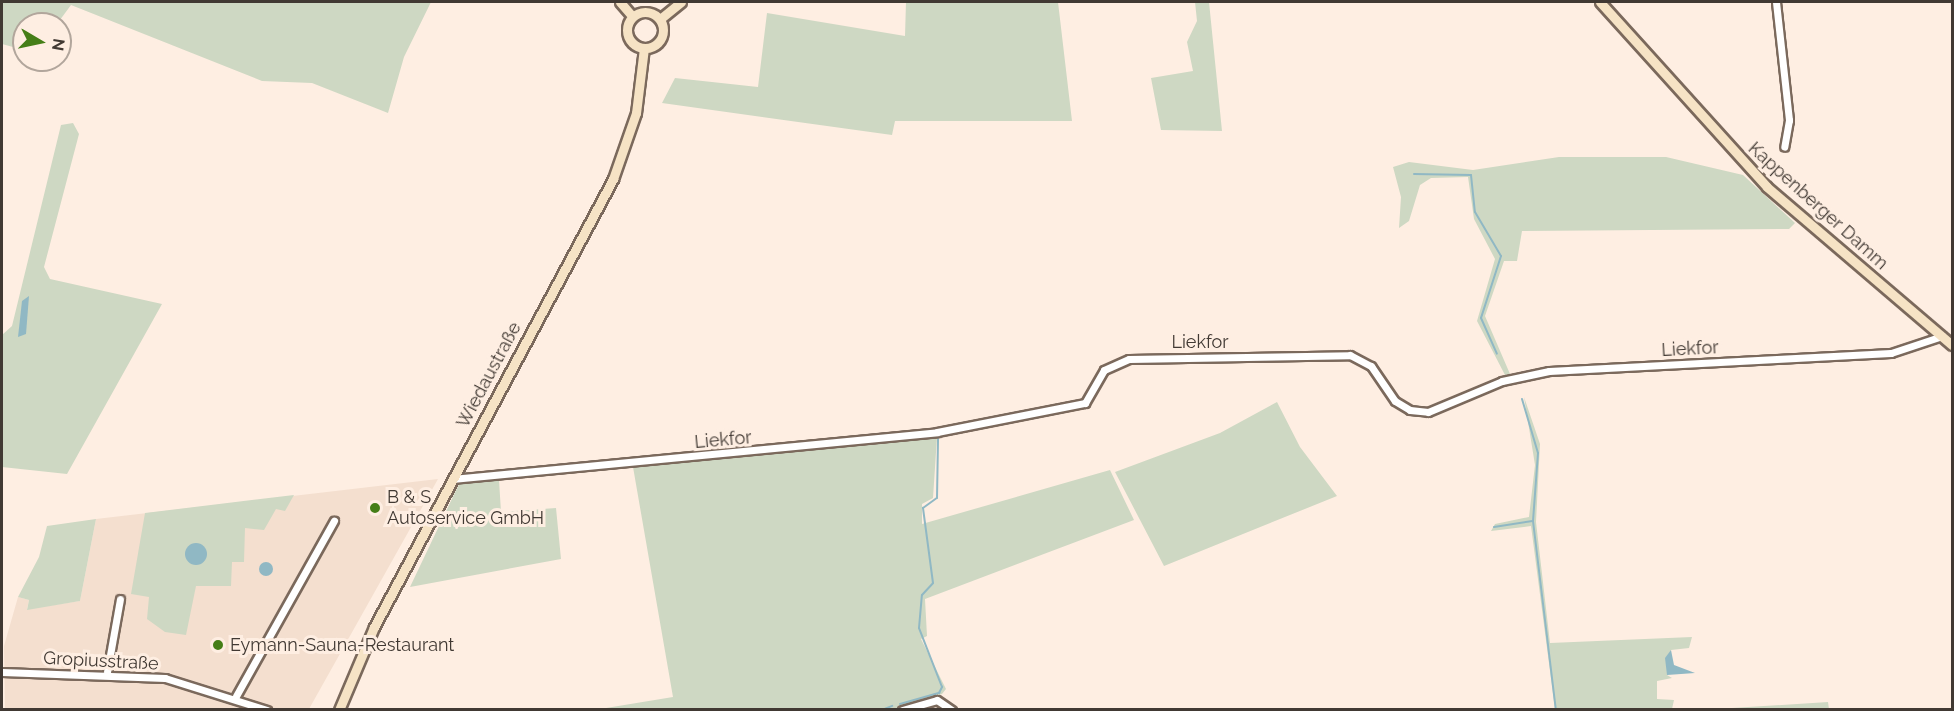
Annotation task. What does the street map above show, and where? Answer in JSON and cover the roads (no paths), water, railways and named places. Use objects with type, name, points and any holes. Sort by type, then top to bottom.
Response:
[{"type":"main road","points":[[620,2],[633,16]]},
{"type":"main road","points":[[660,19],[681,2]]},
{"type":"main road","name":"Kappenberger Damm","points":[[1600,2],[1752,169],[1953,345]]},
{"type":"main road","points":[[633,16],[649,12],[660,19]]},
{"type":"main road","points":[[633,16],[628,36],[644,48],[661,39],[660,19]]},
{"type":"main road","name":"Wiedaustraße","points":[[339,710],[356,661],[613,179],[636,113],[644,48]]},
{"type":"street","points":[[1776,2],[1789,120],[1784,147]]},
{"type":"street","name":"Liekfor","points":[[453,479],[937,432],[1085,403],[1104,370],[1130,359],[1350,355],[1371,366],[1395,401],[1410,410],[1428,412],[1502,381],[1550,371],[1891,353],[1942,336]]},
{"type":"street","points":[[236,696],[334,521]]},
{"type":"street","points":[[107,672],[120,599]]},
{"type":"street","name":"Gropiusstraße","points":[[2,672],[107,672],[165,678],[236,696],[267,710]]},
{"type":"street","points":[[902,710],[937,700],[952,710]]},
{"type":"water","points":[[29,296],[26,334],[18,337],[22,301]]},
{"type":"water","points":[[196,543],[206,550],[207,554],[200,564],[196,565],[186,558],[185,554],[192,544]]},
{"type":"water","points":[[266,562],[271,564],[273,569],[271,574],[266,576],[261,574],[259,569],[261,564]]},
{"type":"water","points":[[1671,650],[1674,665],[1695,673],[1667,675],[1665,658]]},
{"type":"waterway","points":[[1414,174],[1471,175],[1475,212],[1501,256],[1481,318],[1497,354]]},
{"type":"waterway","points":[[1522,399],[1538,453],[1533,521],[1556,710]]},
{"type":"waterway","points":[[900,704],[939,693],[942,687],[919,628],[922,595],[933,583],[923,508],[937,498],[938,439]]},
{"type":"waterway","points":[[1494,527],[1533,521]]},
{"type":"waterway","points":[[882,710],[892,706]]},
{"type":"place","name":"B & S Autoservice GmbH","points":[[375,508]]},
{"type":"place","name":"Eymann-Sauna-Restaurant","points":[[218,645]]}]
